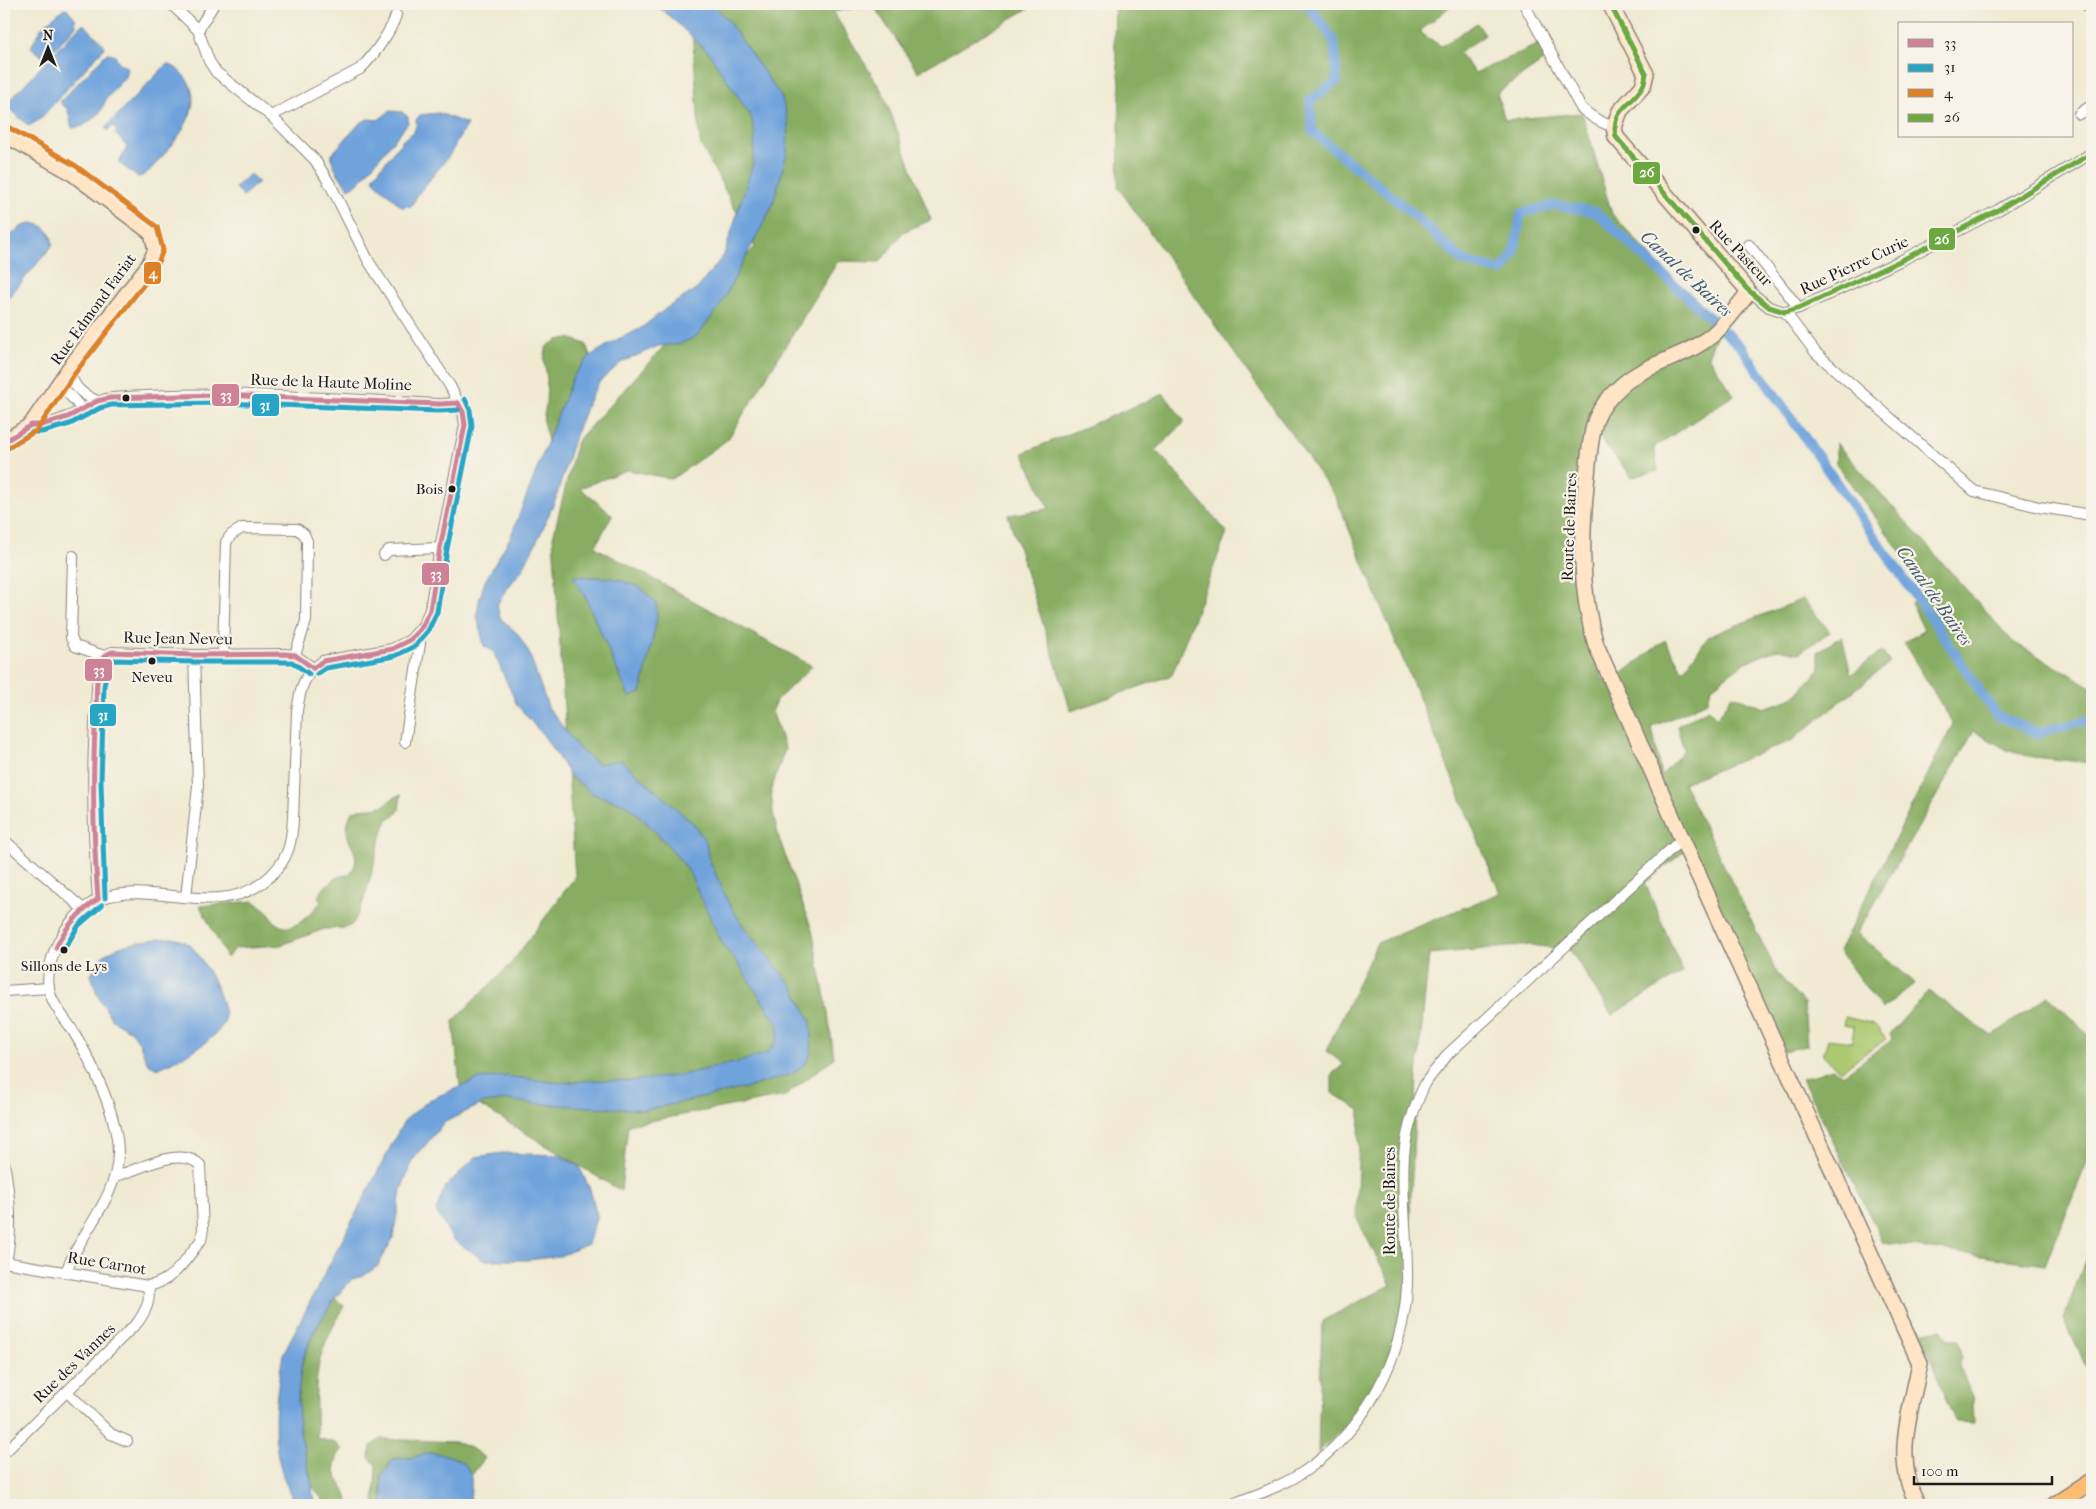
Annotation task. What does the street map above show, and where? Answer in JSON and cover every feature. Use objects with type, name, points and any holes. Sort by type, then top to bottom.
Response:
[{"type":"main road","points":[[2055,1505],[2092,1481]]},
{"type":"street","points":[[66,1272],[116,1176],[117,1142],[103,1092],[84,1048],[54,1001],[48,988],[52,956],[58,943],[67,927],[83,909],[98,899],[136,894],[227,898],[256,887],[268,878],[282,861],[288,850],[293,828],[299,692],[306,676],[313,668],[323,662],[392,649],[410,640],[416,634],[430,610],[440,548],[465,425],[463,412],[450,386],[369,262],[331,186],[315,160],[270,116],[216,72],[209,61],[198,30],[171,4]]},
{"type":"street","points":[[198,30],[214,4]]},
{"type":"street","points":[[1524,4],[1581,108],[1592,117],[1614,127],[1620,111],[1643,86],[1646,74],[1610,4]]},
{"type":"street","points":[[2085,4],[2092,9]]},
{"type":"street","points":[[270,116],[360,70],[370,60],[393,24],[396,15]]},
{"type":"street","points":[[2079,114],[2092,105]]},
{"type":"street","name":"Rue Pasteur","points":[[1614,127],[1616,137],[1624,148],[1747,289],[1769,307],[1785,312],[1816,353],[1974,491],[2040,507],[2092,516]]},
{"type":"street","name":"Rue Edmond Fariat","points":[[4,134],[71,172],[152,233],[156,250],[149,265],[69,369],[31,425]]},
{"type":"street","name":"Rue Pierre Curie","points":[[1785,312],[1799,308],[1904,259],[1998,210],[2092,152]]},
{"type":"street","points":[[1749,245],[1799,308]]},
{"type":"street","name":"Route de Baires","points":[[1747,289],[1746,296],[1711,336],[1670,359],[1634,375],[1613,393],[1596,419],[1590,446],[1585,492],[1582,559],[1583,582],[1590,626],[1596,645],[1674,822],[1920,1363],[1904,1457],[1907,1474],[1917,1504]]},
{"type":"street","points":[[69,369],[73,382],[78,389],[97,401]]},
{"type":"street","points":[[60,384],[82,409]]},
{"type":"street","name":"Rue de la Haute Moline","points":[[4,442],[31,425],[41,425],[68,417],[97,401],[110,398],[219,395],[439,404],[458,403]]},
{"type":"street","points":[[223,654],[226,542],[231,535],[242,528],[297,529],[304,534],[308,541],[306,621],[295,655],[313,668]]},
{"type":"street","points":[[384,555],[389,550],[440,548]]},
{"type":"street","points":[[73,556],[71,638],[75,646],[104,656]]},
{"type":"street","points":[[405,742],[420,643],[416,634]]},
{"type":"street","name":"Rue Jean Neveu","points":[[98,899],[93,832],[92,784],[97,694],[101,662],[104,656],[112,652],[194,655],[295,655]]},
{"type":"street","points":[[186,897],[198,786],[194,655]]},
{"type":"street","name":"Route de Baires","points":[[1230,1505],[1280,1484],[1305,1471],[1331,1449],[1367,1408],[1391,1362],[1405,1306],[1407,1284],[1404,1156],[1412,1114],[1426,1082],[1448,1054],[1682,839]]},
{"type":"street","points":[[4,840],[83,909]]},
{"type":"street","points":[[4,991],[48,988]]},
{"type":"street","name":"Rue Carnot","points":[[5,1262],[148,1286],[160,1284],[170,1278],[201,1240],[203,1225],[202,1170],[195,1160],[180,1158],[164,1160],[116,1176]]},
{"type":"street","points":[[4,1163],[10,1212],[10,1230],[5,1262]]},
{"type":"street","name":"Rue des Vannes","points":[[4,1453],[138,1322],[147,1310],[150,1296],[148,1286]]},
{"type":"street","points":[[67,1392],[110,1434],[127,1441]]},
{"type":"green space","points":[[692,4],[1036,4],[918,72],[873,5],[833,12],[883,93],[931,220],[903,232],[880,262],[838,261],[728,439],[672,479],[627,470],[580,488],[612,515],[595,547],[812,666],[776,701],[772,711],[785,749],[771,790],[773,813],[779,838],[812,930],[828,1013],[834,1058],[785,1096],[628,1125],[621,1191],[461,1094],[453,1021],[510,965],[575,877],[553,537],[577,441],[755,247],[700,143]]},
{"type":"green space","points":[[1115,4],[1453,4],[1419,32],[1441,46],[1477,23],[1485,35],[1459,53],[1475,73],[1539,44],[1547,58],[1497,93],[1505,120],[1582,113],[1612,214],[1719,330],[1708,356],[1734,395],[1654,447],[1658,471],[1632,477],[1603,442],[1589,411],[1577,502],[1579,601],[1603,680],[1627,670],[1665,640],[1683,671],[1709,636],[1803,599],[1830,632],[1799,653],[1778,649],[1744,663],[1712,687],[1707,702],[1652,727],[1661,776],[1684,750],[1677,726],[1708,709],[1717,719],[1732,695],[1764,708],[1793,698],[1820,669],[1817,652],[1842,636],[1851,675],[1881,651],[1890,662],[1791,741],[1683,783],[1777,973],[1804,1003],[1807,1046],[1783,1051],[1688,848],[1645,883],[1683,972],[1612,1015],[1570,950],[1530,945],[1429,954],[1417,1076],[1405,1311],[1375,1397],[1318,1453],[1322,1321],[1391,1285],[1356,1217],[1360,1110],[1332,1093],[1332,1074],[1344,1064],[1326,1051],[1377,943],[1500,893],[1336,498],[1118,187],[1120,82],[1114,41]]},
{"type":"green space","points":[[569,338],[586,344],[590,356],[573,376],[548,441],[543,421],[547,379],[544,359],[547,346],[558,340]]},
{"type":"green space","points":[[1164,394],[1185,422],[1156,450],[1227,532],[1172,675],[1071,711],[1008,515],[1049,509],[1023,453]]},
{"type":"green space","points":[[1836,443],[2013,642],[2092,687],[2092,763],[2033,757],[2009,751],[1974,731],[1857,933],[1915,983],[1882,1009],[1839,951],[1953,724],[1904,643],[1924,630],[1911,603],[1926,586],[1836,464]]},
{"type":"green space","points":[[401,795],[399,810],[395,816],[388,818],[383,831],[364,899],[352,925],[344,928],[324,929],[281,945],[236,948],[227,958],[200,906],[254,901],[266,910],[274,921],[282,927],[289,927],[301,922],[321,902],[318,897],[327,884],[339,877],[349,875],[354,868],[356,856],[347,834],[348,821],[352,812],[380,806]]},
{"type":"green space","points":[[1928,991],[1992,1036],[2048,996],[2092,1038],[2092,1150],[2045,1265],[1883,1242],[1802,1079],[1832,1069],[1843,1075],[1892,1040],[1890,1034]]},
{"type":"green space","points":[[1845,1017],[1874,1024],[1886,1039],[1840,1071],[1823,1056],[1828,1039],[1852,1042],[1854,1027],[1843,1025]]},
{"type":"green space","points":[[2092,1241],[2092,1380],[2064,1318]]},
{"type":"green space","points":[[335,1298],[344,1306],[326,1341],[317,1372],[317,1438],[336,1443],[342,1449],[337,1459],[335,1472],[347,1496],[348,1505],[326,1505],[312,1485],[299,1427],[298,1395],[302,1363],[313,1333]]},
{"type":"green space","points":[[1941,1329],[1948,1339],[1959,1339],[1962,1355],[1959,1366],[1973,1399],[1974,1423],[1955,1422],[1920,1333]]},
{"type":"green space","points":[[381,1439],[455,1442],[471,1448],[485,1458],[471,1476],[461,1462],[430,1453],[410,1458],[394,1459],[381,1476],[383,1505],[374,1505],[376,1465],[369,1458],[371,1446]]},
{"type":"water","points":[[649,4],[712,4],[726,18],[782,98],[788,121],[787,154],[772,207],[720,306],[697,336],[680,344],[658,346],[622,362],[599,382],[587,405],[574,439],[556,498],[540,535],[522,570],[505,591],[497,605],[500,618],[518,634],[529,653],[548,707],[580,750],[599,764],[621,760],[693,823],[706,842],[709,859],[728,902],[745,929],[794,988],[810,1019],[812,1034],[811,1053],[805,1064],[792,1074],[750,1087],[647,1110],[536,1104],[506,1100],[484,1103],[445,1122],[412,1161],[401,1190],[393,1238],[378,1266],[363,1276],[352,1279],[335,1298],[313,1333],[302,1362],[298,1395],[299,1427],[312,1485],[314,1505],[295,1505],[280,1467],[275,1434],[277,1394],[283,1354],[404,1121],[429,1100],[478,1079],[506,1076],[560,1083],[594,1080],[632,1081],[681,1075],[746,1060],[767,1053],[777,1041],[779,1026],[722,943],[688,870],[669,846],[643,819],[625,804],[593,794],[571,777],[544,736],[517,705],[493,651],[484,646],[477,615],[485,581],[511,536],[573,376],[590,356],[618,339],[640,329],[668,307],[697,289],[724,255],[753,163],[755,134],[751,116],[708,52],[664,11]]},
{"type":"water","points":[[63,9],[67,9],[75,18],[76,26],[45,59],[31,47],[41,28]]},
{"type":"water","points":[[81,25],[85,25],[104,45],[104,48],[39,120],[29,126],[6,106],[7,103]]},
{"type":"water","points":[[107,53],[114,54],[119,63],[126,66],[125,77],[107,98],[99,114],[83,126],[72,128],[68,110],[60,102]]},
{"type":"water","points":[[167,64],[180,71],[190,86],[193,97],[192,108],[182,131],[167,151],[150,170],[138,177],[119,163],[127,147],[115,133],[117,130],[113,126],[108,131],[105,128]]},
{"type":"water","points":[[390,111],[402,112],[408,117],[408,123],[360,181],[349,188],[340,177],[333,163],[332,154],[359,124],[368,119],[378,120]]},
{"type":"water","points":[[439,113],[467,124],[449,156],[418,194],[411,206],[402,207],[373,180],[374,176],[404,139],[414,132],[416,120],[420,115]]},
{"type":"water","points":[[250,174],[258,182],[243,196],[235,188]]},
{"type":"water","points":[[31,223],[44,227],[50,233],[52,246],[4,303],[4,236],[8,237],[21,227]]},
{"type":"water","points":[[573,576],[613,578],[640,587],[656,603],[657,619],[641,693],[629,697],[586,599]]},
{"type":"water","points":[[172,938],[183,941],[195,951],[220,995],[225,1016],[223,1024],[218,1031],[203,1045],[157,1069],[147,1062],[139,1042],[131,1031],[112,1020],[97,994],[91,975],[101,958],[116,949],[145,941]]},
{"type":"water","points":[[502,1153],[559,1155],[579,1166],[590,1189],[597,1215],[588,1244],[560,1256],[528,1260],[483,1260],[453,1239],[436,1211],[445,1187],[476,1157]]},
{"type":"water","points":[[430,1453],[455,1458],[465,1465],[471,1477],[470,1505],[383,1505],[381,1476],[394,1459],[410,1458]]},
{"type":"waterway","name":"Canal de Baires","points":[[1303,4],[1309,6],[1334,41],[1337,81],[1310,101],[1312,131],[1413,214],[1463,261],[1502,271],[1514,253],[1521,213],[1555,205],[1596,212],[1742,348],[1927,612],[1996,715],[2037,733],[2092,719]]},
{"type":"transit line","name":"26","points":[[1610,4],[1646,74],[1644,85],[1623,108],[1616,120],[1616,137],[1747,289],[1769,307],[1785,312]]},
{"type":"transit line","name":"4","points":[[8,127],[76,166],[157,227],[163,250],[155,270],[75,373],[37,430],[8,448]]},
{"type":"transit line","name":"26","points":[[1785,312],[1799,308],[1904,259],[1998,210],[2092,153]]},
{"type":"transit line","name":"33","points":[[4,442],[31,425],[41,425],[68,417],[97,401],[110,398],[219,395],[439,404],[458,403]]},
{"type":"transit line","name":"31","points":[[317,674],[326,668],[395,656],[415,646],[428,631],[437,612],[447,549],[472,426],[470,410],[465,399]]},
{"type":"transit line","name":"31","points":[[8,448],[33,432],[42,432],[70,424],[100,408],[111,405],[219,403],[439,411],[458,410]]},
{"type":"transit line","name":"33","points":[[313,668],[323,661],[392,649],[410,640],[422,627],[430,610],[440,548],[465,425],[463,412],[458,403]]},
{"type":"transit line","name":"33","points":[[98,899],[94,828],[94,758],[97,680],[99,668],[104,657],[112,652],[194,655],[285,654],[295,655],[313,668]]},
{"type":"transit line","name":"31","points":[[105,898],[101,782],[104,686],[109,662],[113,660],[292,662],[309,674]]},
{"type":"transit line","name":"33","points":[[56,948],[73,920],[98,899]]},
{"type":"transit line","name":"31","points":[[63,951],[79,925],[102,905]]},
{"type":"place","name":"Bois","points":[[452,489]]},
{"type":"place","name":"Neveu","points":[[152,661]]},
{"type":"place","name":"Sillons de Lys","points":[[64,950]]}]
